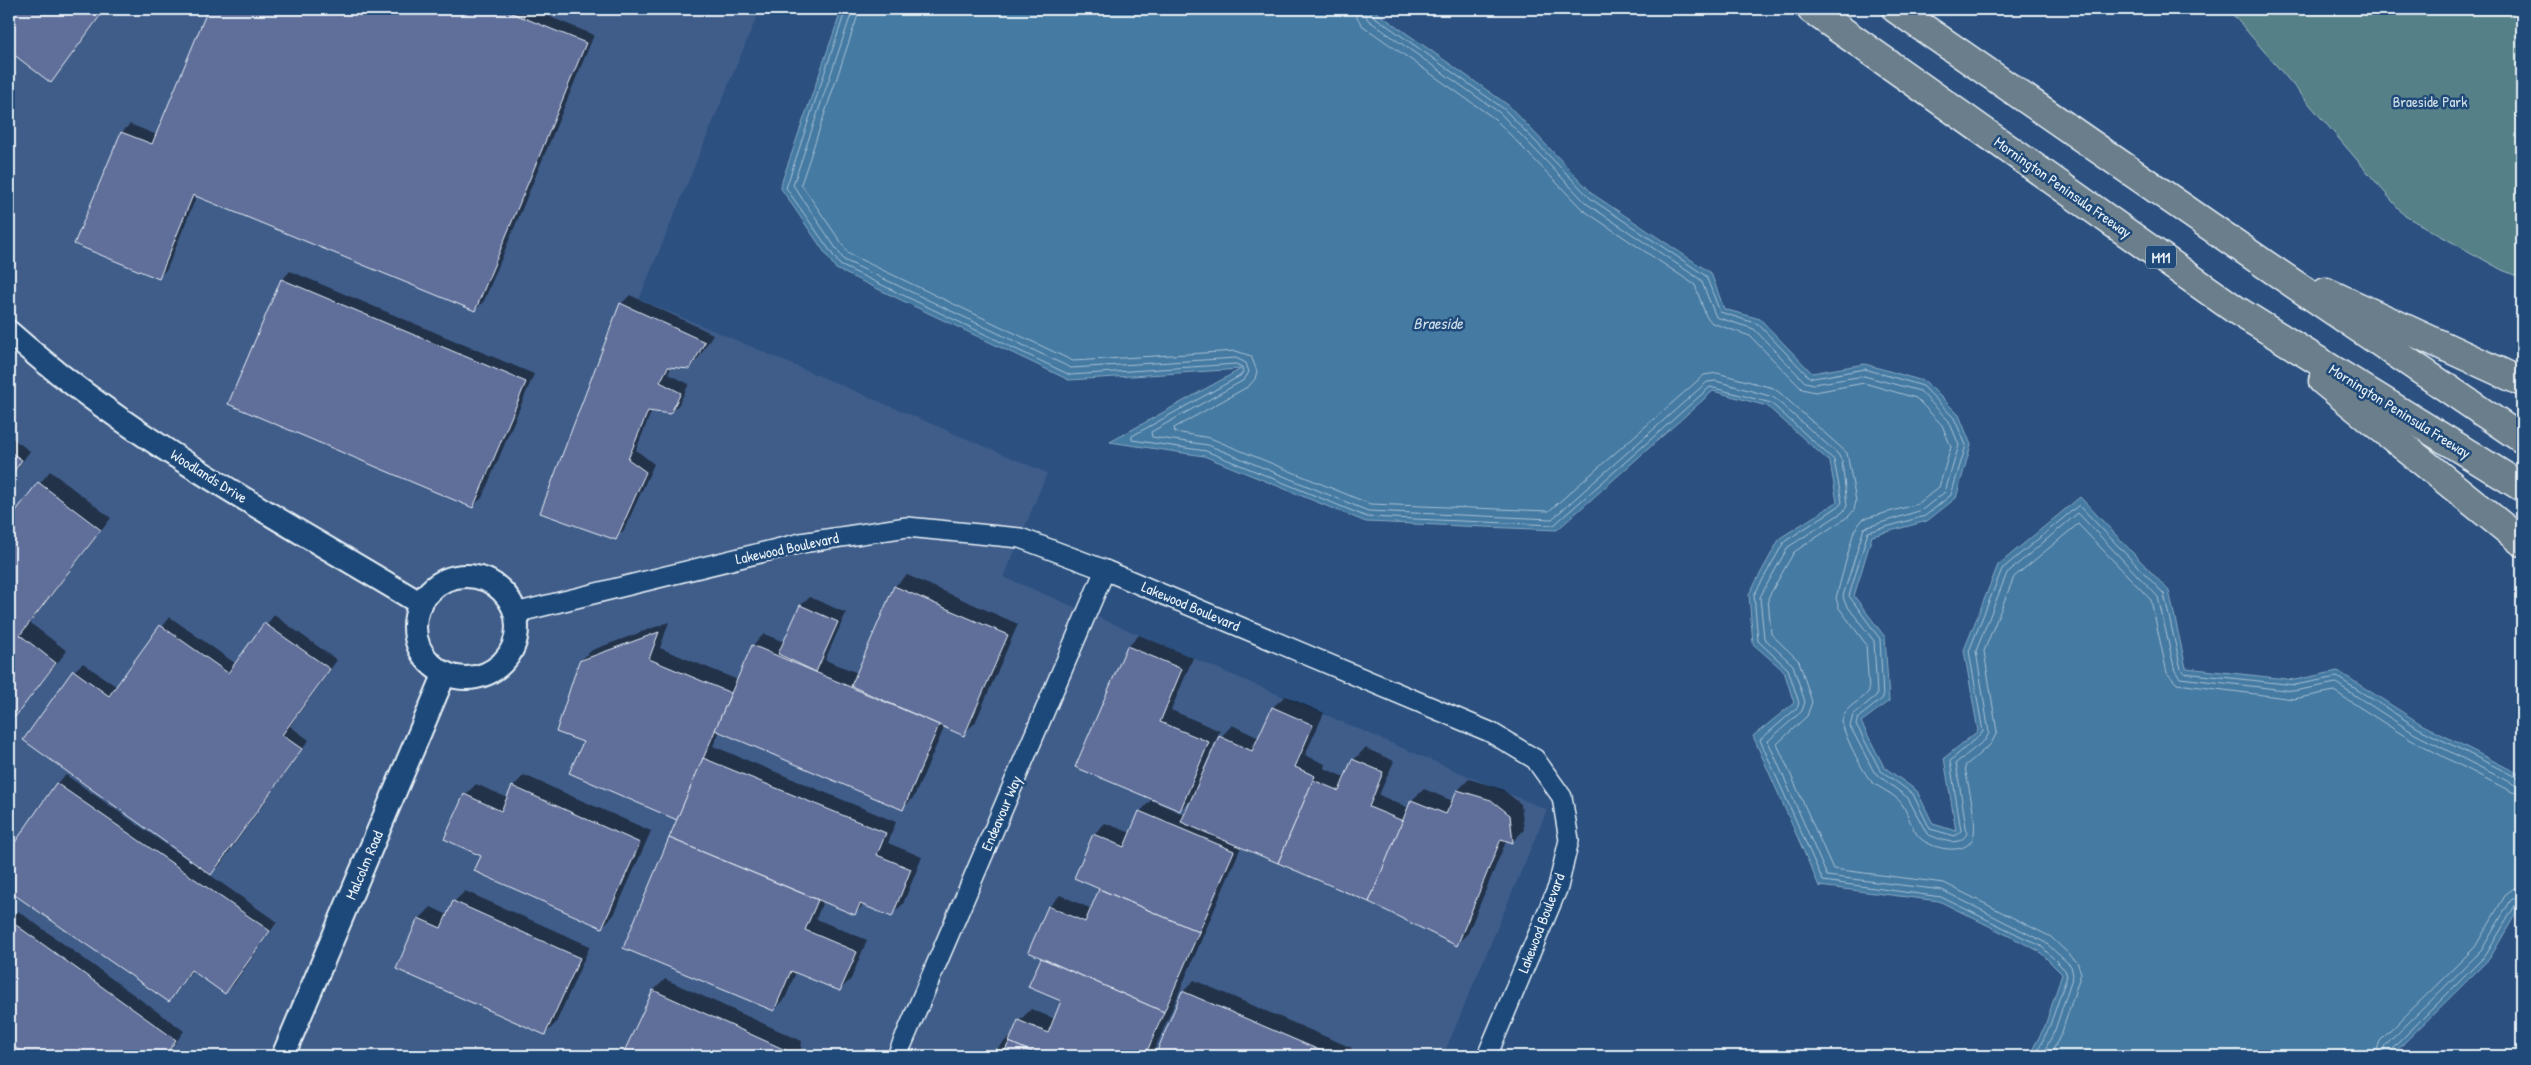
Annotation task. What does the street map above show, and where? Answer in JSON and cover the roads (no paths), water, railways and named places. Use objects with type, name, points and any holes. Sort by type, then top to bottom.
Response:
[{"type":"highway","name":"Mornington Peninsula Freeway","points":[[1811,9],[2236,310],[2522,487]]},
{"type":"highway","points":[[1896,9],[2266,265],[2522,439]]},
{"type":"highway","points":[[2266,265],[2428,337],[2522,382]]},
{"type":"highway","points":[[2236,310],[2522,542]]},
{"type":"street","name":"Woodlands Drive","points":[[9,332],[42,361],[129,425],[225,486],[421,604]]},
{"type":"street","name":"Lakewood Boulevard","points":[[515,613],[801,543],[907,527],[1020,538],[1105,570],[1490,732],[1535,759],[1562,797],[1569,840],[1558,887],[1487,1056]]},
{"type":"street","name":"Endeavour Way","points":[[897,1056],[1105,570]]},
{"type":"street","points":[[468,576],[483,579],[496,586],[508,599],[515,613],[516,629],[514,642],[507,657],[496,668],[482,675],[468,678],[445,673],[426,660],[419,647],[415,632],[416,614],[421,604],[436,585],[452,577],[468,576]]},
{"type":"street","name":"Malcolm Road","points":[[284,1056],[445,673]]},
{"type":"water","name":"Braeside","points":[[842,9],[1372,9],[1508,105],[1594,195],[1711,273],[1724,309],[1760,319],[1812,373],[1865,364],[1926,382],[1959,415],[1971,445],[1956,498],[1927,521],[1872,536],[1854,596],[1885,637],[1889,701],[1861,722],[1884,767],[1917,791],[1933,824],[1956,831],[1944,758],[1978,731],[1964,650],[1998,565],[2080,497],[2169,591],[2186,668],[2295,680],[2338,671],[2421,724],[2521,775],[2522,903],[2490,958],[2391,1056],[2029,1056],[2045,1026],[2062,974],[2039,951],[1939,901],[1819,886],[1753,736],[1794,703],[1784,671],[1753,644],[1749,594],[1780,538],[1837,502],[1830,462],[1767,406],[1713,391],[1557,530],[1366,522],[1204,456],[1110,442],[1241,369],[1069,380],[836,269],[780,187]]},
{"type":"park label","name":"Braeside Park","points":[[2430,101]]}]
